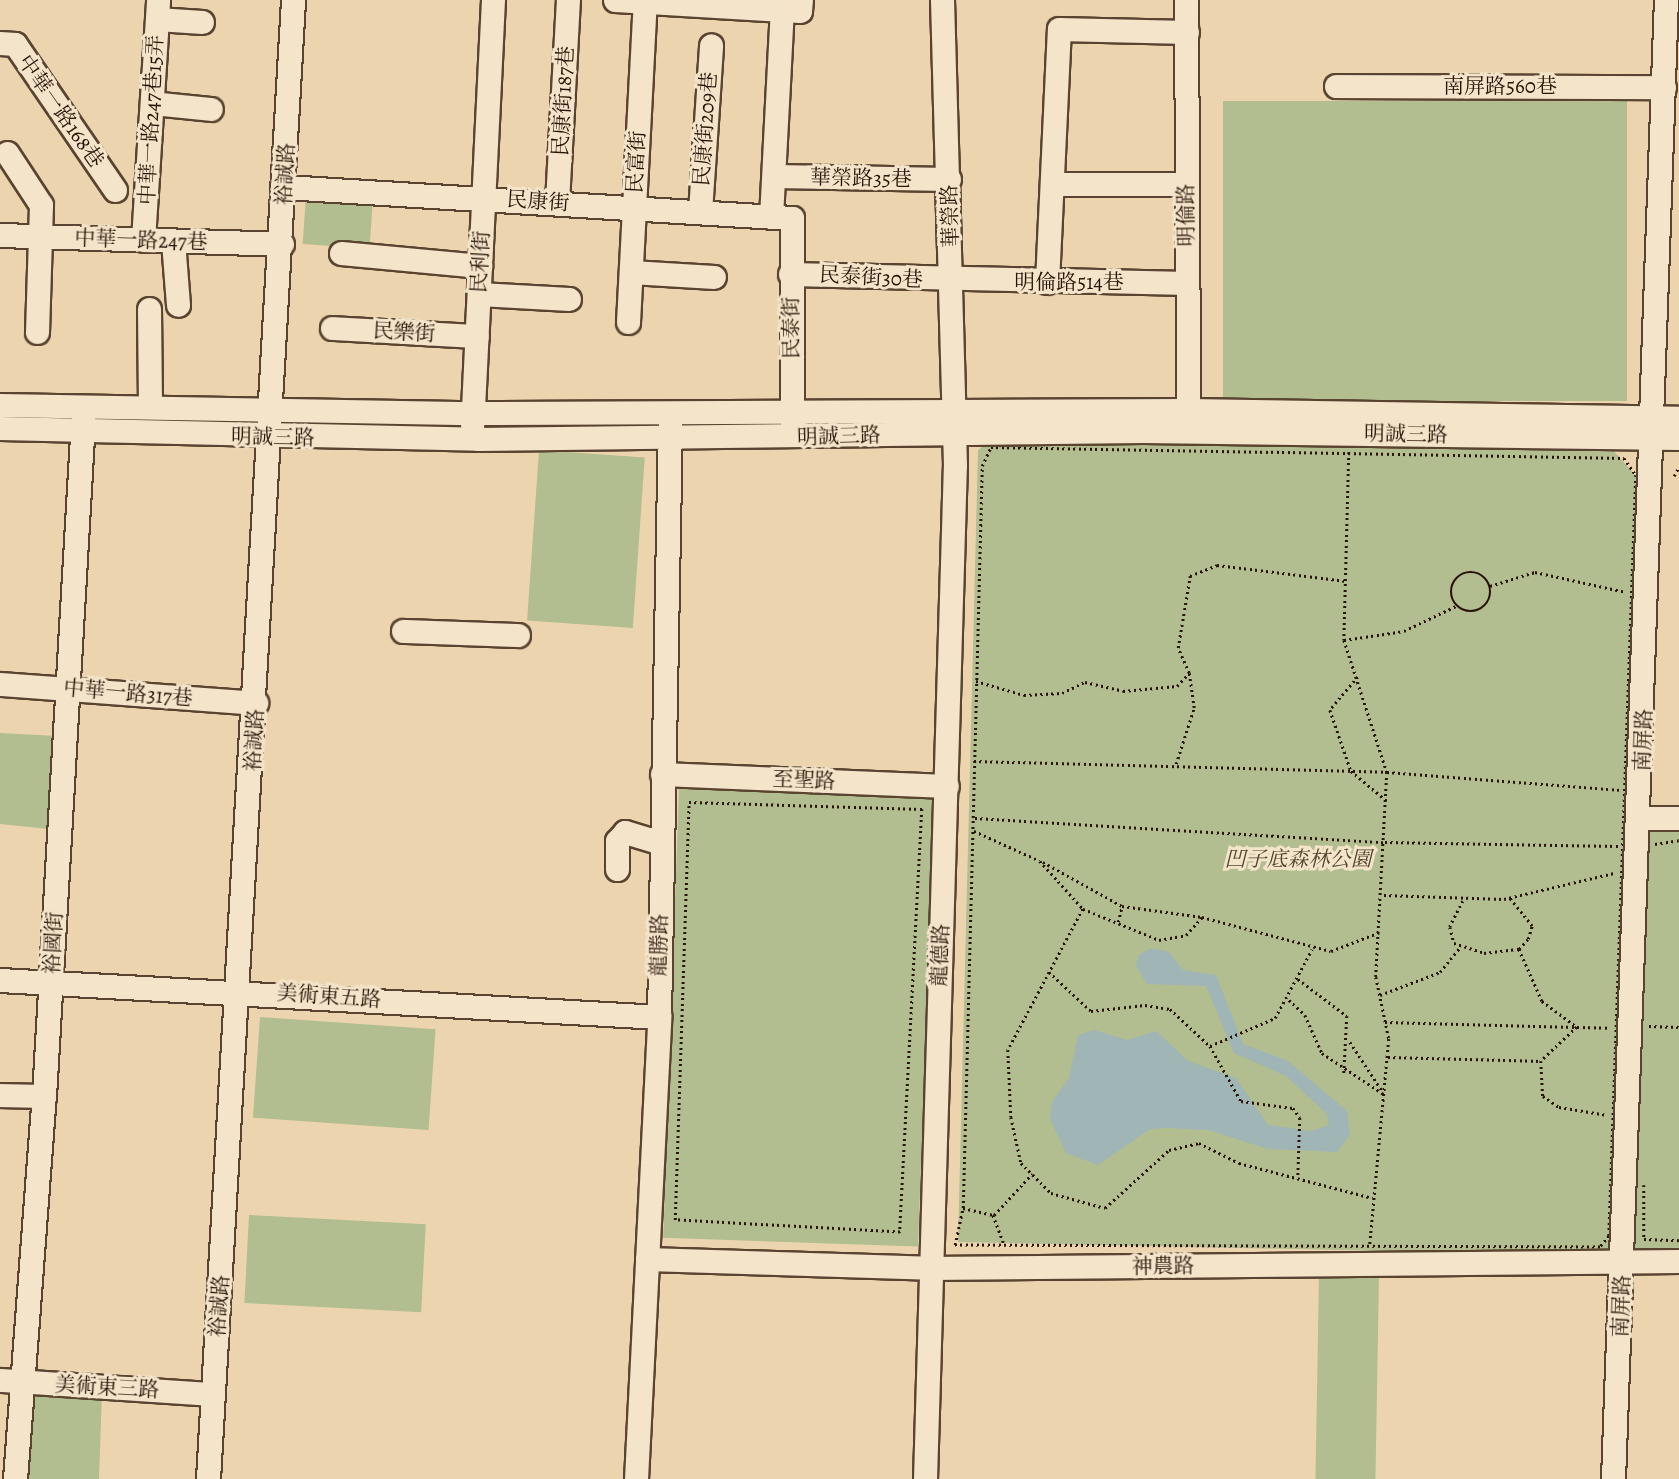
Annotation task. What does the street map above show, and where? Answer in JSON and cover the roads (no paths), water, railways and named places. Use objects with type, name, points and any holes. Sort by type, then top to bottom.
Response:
[{"type":"street","name":"裕誠路","points":[[208,1479],[272,438],[293,0]]},
{"type":"street","name":"民利街","points":[[471,439],[493,0]]},
{"type":"street","name":"民康街187巷","points":[[557,202],[568,0]]},
{"type":"street","points":[[615,0],[794,7]]},
{"type":"street","name":"華榮路","points":[[942,0],[955,420]]},
{"type":"street","name":"明倫路","points":[[1186,0],[1188,420]]},
{"type":"street","name":"南屏路","points":[[1613,1479],[1655,427],[1666,0]]},
{"type":"street","name":"民富街","points":[[628,321],[645,2]]},
{"type":"street","name":"民泰街","points":[[792,437],[790,274],[774,176],[794,7]]},
{"type":"street","points":[[157,10],[202,22]]},
{"type":"street","name":"中華一路247巷15弄","points":[[143,240],[157,10]]},
{"type":"street","points":[[1046,282],[1059,29],[1187,32]]},
{"type":"street","name":"中華一路168巷","points":[[0,43],[15,44],[115,190]]},
{"type":"street","name":"民康街209巷","points":[[700,212],[711,45]]},
{"type":"street","name":"南屏路560巷","points":[[1336,86],[1664,87]]},
{"type":"street","points":[[152,103],[211,108]]},
{"type":"street","points":[[7,153],[41,205],[43,236],[37,331]]},
{"type":"street","name":"華榮路35巷","points":[[774,176],[949,179]]},
{"type":"street","points":[[1052,184],[1186,184]]},
{"type":"street","name":"民康街","points":[[284,187],[484,197],[781,218]]},
{"type":"street","name":"中華一路247巷","points":[[0,235],[282,244]]},
{"type":"street","points":[[173,241],[178,305]]},
{"type":"street","points":[[341,253],[480,265]]},
{"type":"street","points":[[631,272],[714,277]]},
{"type":"street","name":"民泰街30巷","points":[[790,274],[952,281]]},
{"type":"street","name":"明倫路514巷","points":[[952,281],[1187,283]]},
{"type":"street","points":[[479,294],[569,299]]},
{"type":"street","points":[[149,309],[150,406]]},
{"type":"street","name":"民樂街","points":[[332,328],[477,336]]},
{"type":"street","name":"明誠三路","points":[[0,405],[472,413],[792,413],[955,420],[1188,420],[1655,427],[1679,418]]},
{"type":"street","name":"裕國街","points":[[15,1479],[10,1381],[44,1096],[84,405]]},
{"type":"street","name":"龍勝路","points":[[636,1479],[659,1017],[665,438],[674,412]]},
{"type":"street","name":"明誠三路","points":[[0,428],[272,438],[792,437],[955,420]]},
{"type":"street","name":"龍德路","points":[[925,1479],[929,1268],[947,786],[955,420]]},
{"type":"street","name":"明誠三路","points":[[1655,427],[1679,438]]},
{"type":"street","points":[[403,631],[518,635]]},
{"type":"street","name":"中華一路317巷","points":[[0,684],[256,704]]},
{"type":"street","name":"至聖路","points":[[662,774],[947,786]]},
{"type":"street","points":[[1639,818],[1679,818]]},
{"type":"street","points":[[617,869],[617,841],[625,832],[661,843]]},
{"type":"street","name":"美術東五路","points":[[0,980],[240,990],[659,1017]]},
{"type":"street","points":[[0,1095],[44,1096]]},
{"type":"street","name":"神農路","points":[[647,1259],[929,1268],[1679,1261]]},
{"type":"street","name":"美術東三路","points":[[10,1381],[213,1394]]},
{"type":"park label","name":"凹子底森林公園","points":[[1298,859]]}]
